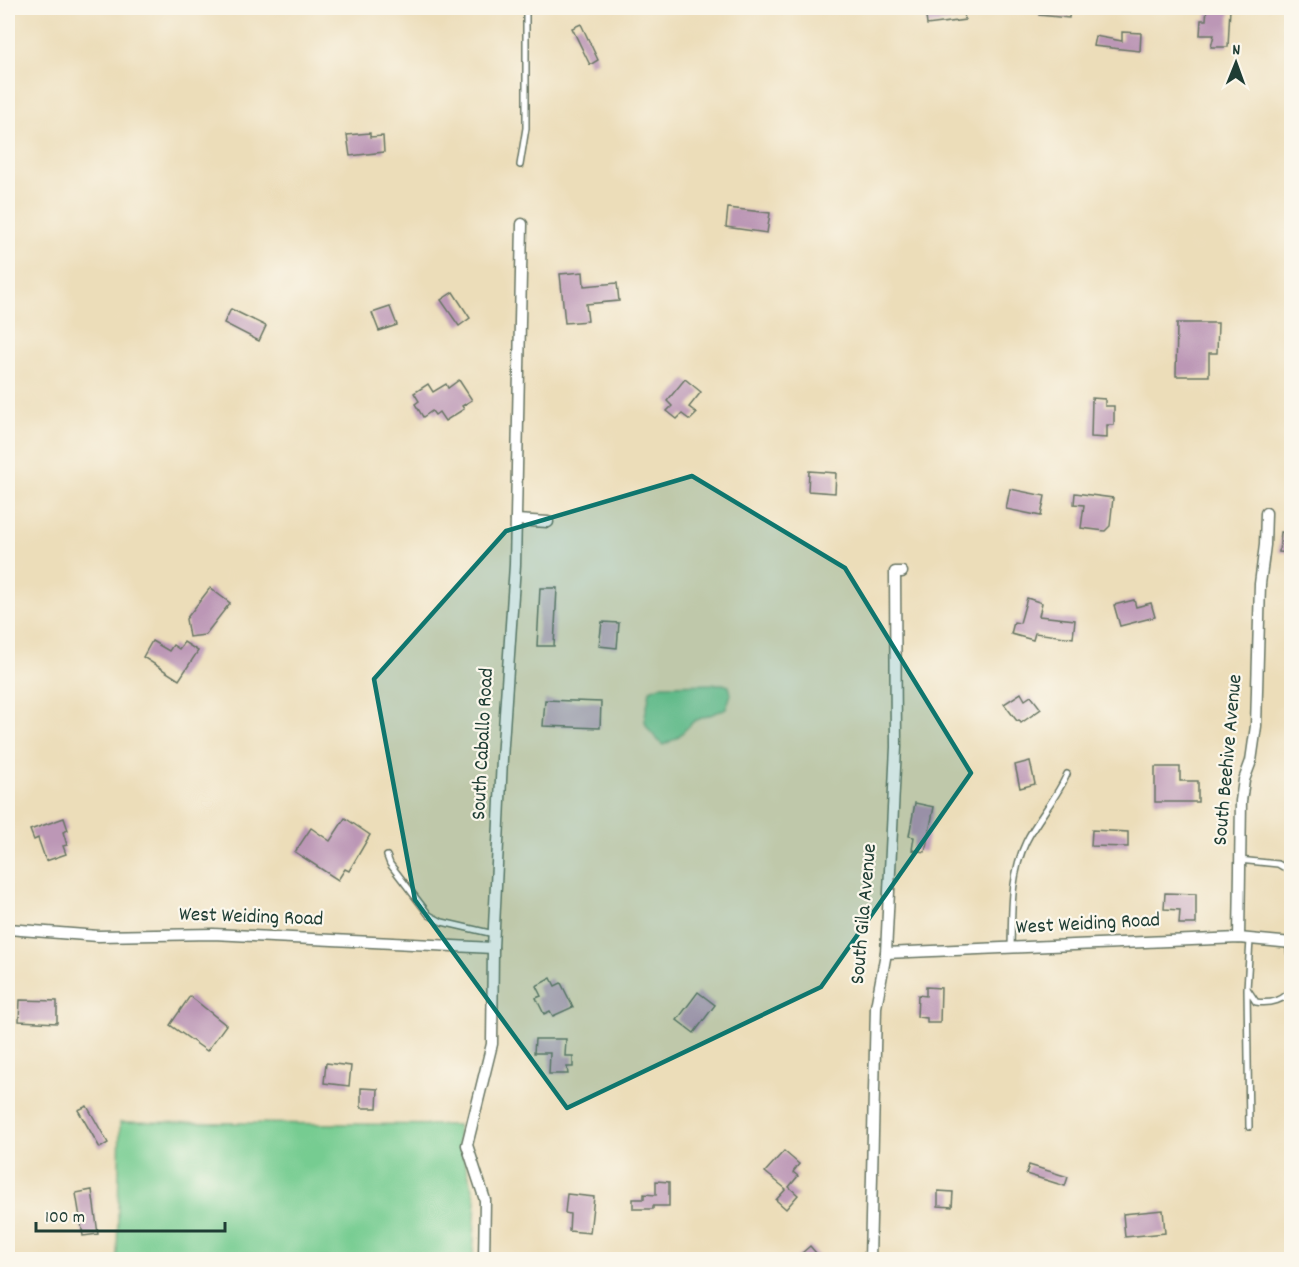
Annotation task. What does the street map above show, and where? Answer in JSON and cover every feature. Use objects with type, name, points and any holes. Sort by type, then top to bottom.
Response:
[{"type":"street","name":"South Caballo Road","points":[[484,1260],[486,1200],[466,1145],[492,1044],[493,948],[502,759],[515,565],[522,224]]},
{"type":"street","name":"South Beehive Avenue","points":[[1244,939],[1239,860],[1241,801],[1244,780],[1251,761],[1256,726],[1260,584],[1266,513]]},
{"type":"street","points":[[516,520],[548,522]]},
{"type":"street","name":"South Gila Avenue","points":[[870,1260],[876,1007],[886,953],[896,747],[898,572]]},
{"type":"street","name":"West Weiding Road","points":[[8,929],[98,936],[213,934],[493,948]]},
{"type":"street","name":"West Weiding Road","points":[[886,953],[1244,939],[1290,943]]},
{"type":"lane","points":[[520,165],[526,128],[526,8]]},
{"type":"lane","points":[[1011,948],[1014,878],[1019,857],[1026,841],[1048,803],[1062,786],[1067,774]]},
{"type":"lane","points":[[387,856],[390,864],[429,915],[442,922],[494,934]]},
{"type":"lane","points":[[1239,860],[1278,864],[1292,872]]},
{"type":"lane","points":[[1244,939],[1249,1127]]},
{"type":"lane","points":[[1290,943],[1292,968]]},
{"type":"lane","points":[[1247,989],[1256,1002],[1267,1004],[1285,997],[1292,987]]},
{"type":"highlighted area","points":[[692,476],[845,568],[971,773],[821,987],[567,1108],[415,900],[374,679],[506,531]]},
{"type":"green space","points":[[723,684],[729,686],[731,694],[726,709],[694,721],[677,738],[663,745],[646,725],[645,715],[650,690],[662,685]]},
{"type":"green space","points":[[120,1122],[458,1125],[459,1143],[476,1199],[473,1259],[117,1259]]},
{"type":"building","points":[[925,8],[963,8],[965,20],[927,25]]},
{"type":"building","points":[[1040,8],[1070,8],[1069,18],[1039,15]]},
{"type":"building","points":[[1207,8],[1230,8],[1228,47],[1211,47],[1214,35],[1200,35],[1201,20],[1206,20]]},
{"type":"building","points":[[581,24],[598,60],[590,65],[572,28]]},
{"type":"building","points":[[1122,32],[1141,33],[1140,51],[1093,46],[1095,36],[1122,41]]},
{"type":"building","points":[[370,133],[370,137],[383,136],[384,152],[350,156],[347,135]]},
{"type":"building","points":[[728,208],[770,213],[767,233],[726,227]]},
{"type":"building","points":[[583,272],[584,286],[617,283],[619,301],[586,304],[588,321],[565,323],[560,274]]},
{"type":"building","points":[[453,292],[470,318],[459,326],[441,300]]},
{"type":"building","points":[[390,307],[397,325],[379,331],[372,313]]},
{"type":"building","points":[[231,309],[266,326],[259,341],[224,323]]},
{"type":"building","points":[[1177,323],[1218,323],[1217,353],[1209,353],[1209,376],[1176,376]]},
{"type":"building","points":[[685,379],[701,392],[689,407],[697,413],[690,420],[682,414],[677,419],[667,411],[672,406],[667,401]]},
{"type":"building","points":[[459,380],[472,400],[462,406],[464,409],[445,421],[439,412],[435,415],[432,411],[423,417],[415,404],[419,401],[414,393],[428,384],[433,392],[446,384],[448,388]]},
{"type":"building","points":[[1092,398],[1105,399],[1105,406],[1114,406],[1114,425],[1107,425],[1107,438],[1091,437]]},
{"type":"building","points":[[809,471],[836,473],[835,493],[808,491]]},
{"type":"building","points":[[1010,489],[1045,496],[1041,516],[1006,509]]},
{"type":"building","points":[[1075,493],[1113,498],[1110,526],[1105,531],[1081,528],[1084,505],[1074,504]]},
{"type":"building","points":[[1281,532],[1292,533],[1292,553],[1279,552]]},
{"type":"building","points":[[210,588],[230,603],[205,635],[189,637],[186,619]]},
{"type":"building","points":[[540,588],[557,588],[554,646],[537,646]]},
{"type":"building","points":[[1027,598],[1042,603],[1039,616],[1075,620],[1073,638],[1035,633],[1033,640],[1011,634],[1014,622],[1020,623]]},
{"type":"building","points":[[1134,600],[1136,607],[1151,603],[1155,617],[1120,626],[1114,605]]},
{"type":"building","points":[[602,622],[619,623],[617,648],[599,646]]},
{"type":"building","points":[[152,641],[169,651],[173,645],[179,649],[184,642],[198,651],[179,680],[143,657]]},
{"type":"building","points":[[1021,693],[1025,700],[1031,696],[1041,709],[1021,723],[1004,704]]},
{"type":"building","points":[[545,700],[601,702],[600,728],[543,726]]},
{"type":"building","points":[[1030,761],[1035,784],[1020,788],[1015,765]]},
{"type":"building","points":[[1155,767],[1180,767],[1180,781],[1198,781],[1198,802],[1155,802]]},
{"type":"building","points":[[915,803],[934,807],[925,852],[912,850],[914,837],[909,836]]},
{"type":"building","points":[[64,818],[68,830],[63,832],[67,845],[63,846],[66,854],[46,861],[38,838],[34,840],[30,830]]},
{"type":"building","points":[[345,818],[370,835],[349,871],[345,869],[338,880],[295,852],[311,828],[330,841]]},
{"type":"building","points":[[1092,830],[1128,832],[1128,847],[1091,846]]},
{"type":"building","points":[[1165,893],[1196,894],[1196,924],[1179,924],[1180,910],[1164,909]]},
{"type":"building","points":[[551,978],[555,986],[561,983],[573,1007],[553,1016],[550,1011],[544,1014],[536,998],[541,996],[536,986]]},
{"type":"building","points":[[926,987],[941,988],[940,1023],[927,1023],[927,1018],[917,1017],[918,995],[926,996]]},
{"type":"building","points":[[698,992],[715,1005],[694,1033],[677,1020]]},
{"type":"building","points":[[190,996],[226,1025],[207,1051],[170,1025]]},
{"type":"building","points":[[20,1000],[57,1001],[57,1023],[19,1021]]},
{"type":"building","points":[[535,1039],[566,1039],[565,1056],[573,1056],[573,1067],[567,1067],[568,1074],[549,1074],[550,1053],[534,1053]]},
{"type":"building","points":[[326,1063],[351,1066],[349,1086],[324,1083]]},
{"type":"building","points":[[361,1088],[378,1089],[377,1108],[361,1108]]},
{"type":"building","points":[[87,1106],[108,1143],[100,1148],[78,1110]]},
{"type":"building","points":[[784,1151],[799,1164],[793,1172],[798,1176],[789,1187],[798,1195],[786,1209],[776,1200],[786,1189],[765,1172]]},
{"type":"building","points":[[1029,1165],[1068,1177],[1065,1186],[1026,1174]]},
{"type":"building","points":[[656,1181],[669,1182],[669,1206],[633,1209],[633,1199],[644,1199],[644,1194],[656,1195]]},
{"type":"building","points":[[92,1190],[98,1234],[83,1236],[76,1193]]},
{"type":"building","points":[[938,1191],[953,1192],[952,1207],[938,1206]]},
{"type":"building","points":[[567,1194],[594,1197],[590,1233],[569,1231],[570,1214],[565,1213]]},
{"type":"building","points":[[1163,1210],[1165,1233],[1125,1237],[1123,1214]]},
{"type":"building","points":[[810,1246],[822,1260],[794,1260]]}]
